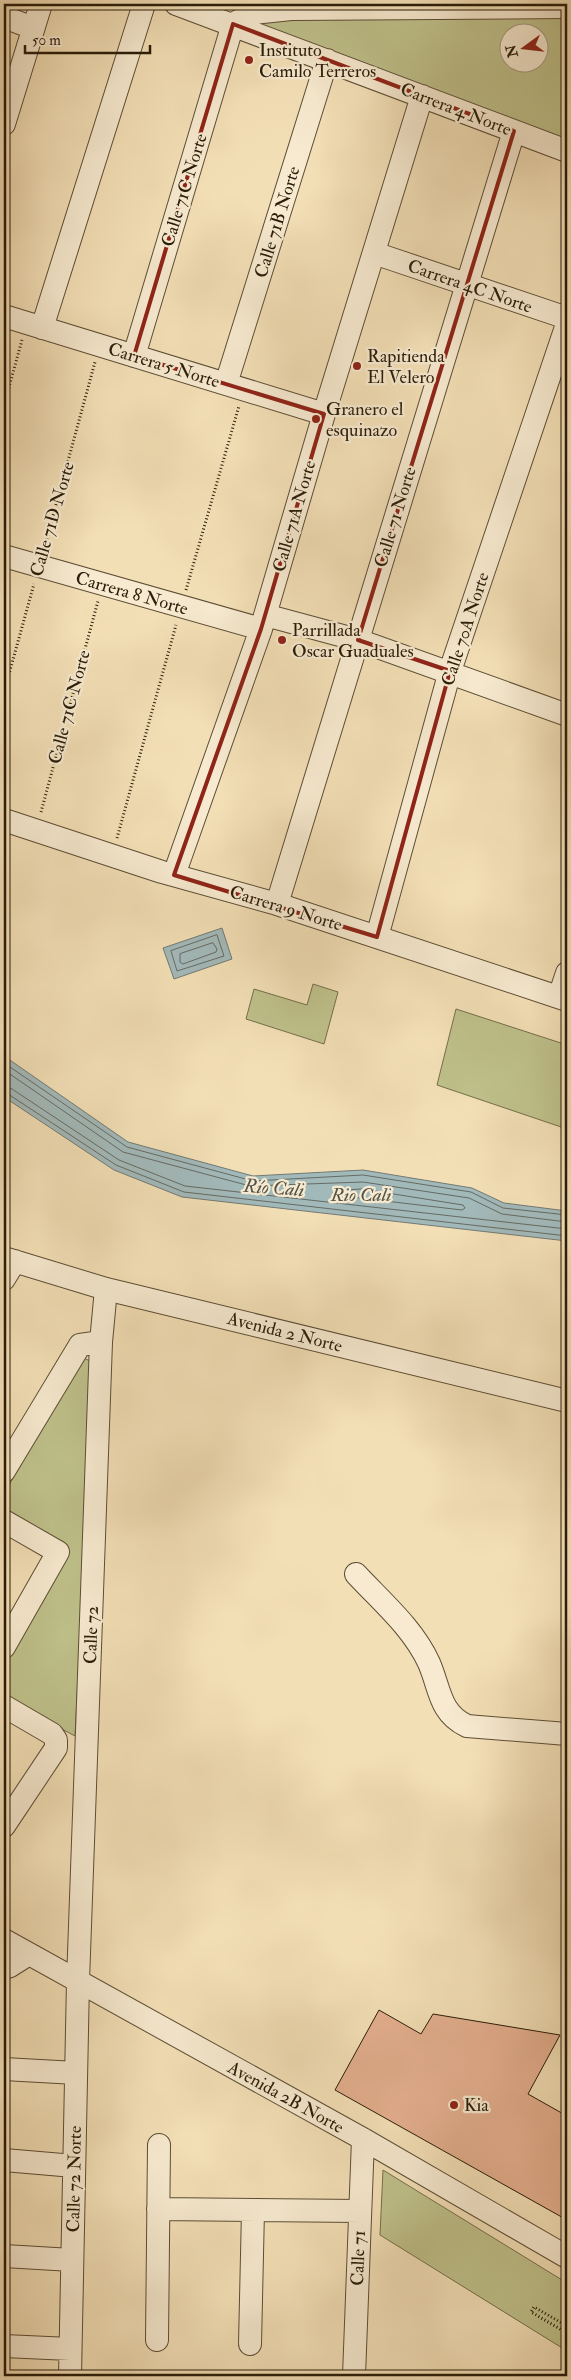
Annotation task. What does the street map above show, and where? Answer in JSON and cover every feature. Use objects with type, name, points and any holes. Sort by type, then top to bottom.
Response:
[{"type":"street","points":[[4,124],[40,4]]},
{"type":"street","points":[[35,326],[144,4]]},
{"type":"street","name":"Carrera 4 Norte","points":[[176,4],[567,151]]},
{"type":"street","points":[[233,24],[253,14],[291,9],[567,7]]},
{"type":"street","points":[[268,37],[270,22],[276,12]]},
{"type":"street","points":[[4,17],[33,28]]},
{"type":"street","name":"Calle 71C Norte","points":[[134,356],[233,24]]},
{"type":"street","name":"Calle 71B Norte","points":[[226,384],[327,60]]},
{"type":"street","name":"Calle 71A Norte","points":[[174,875],[263,622],[324,414],[422,96]]},
{"type":"street","name":"Calle 71 Norte","points":[[277,904],[514,131]]},
{"type":"street","name":"Carrera 4C Norte","points":[[374,253],[567,318]]},
{"type":"street","name":"Carrera 5 Norte","points":[[4,316],[324,414]]},
{"type":"street","name":"Calle 70A Norte","points":[[377,937],[450,671],[567,324]]},
{"type":"street","name":"Carrera 8 Norte","points":[[4,556],[102,585],[263,622],[358,640],[450,671],[567,715]]},
{"type":"street","name":"Carrera 9 Norte","points":[[4,820],[174,875],[277,904],[563,999]]},
{"type":"street","points":[[563,999],[567,973]]},
{"type":"street","name":"Avenida 2 Norte","points":[[7,1266],[106,1288],[567,1401]]},
{"type":"street","name":"Calle 72","points":[[78,1982],[101,1342],[106,1288]]},
{"type":"street","points":[[4,1471],[80,1345],[101,1342]]},
{"type":"street","points":[[4,1521],[58,1552],[4,1647]]},
{"type":"street","points":[[356,1574],[418,1643],[429,1664],[445,1707],[454,1720],[467,1726],[567,1734]]},
{"type":"street","points":[[4,1706],[52,1734],[56,1740],[56,1748],[4,1826]]},
{"type":"street","name":"Avenida 2B Norte","points":[[4,1940],[362,2139],[567,2257]]},
{"type":"street","points":[[4,1968],[29,1954]]},
{"type":"street","name":"Calle 72 Norte","points":[[70,2376],[78,1982]]},
{"type":"street","points":[[4,2069],[76,2073]]},
{"type":"street","name":"Calle 71","points":[[354,2376],[362,2139]]},
{"type":"street","points":[[157,2340],[158,2145]]},
{"type":"street","points":[[4,2160],[74,2166]]},
{"type":"street","points":[[158,2209],[360,2211]]},
{"type":"street","points":[[250,2344],[252,2210]]},
{"type":"street","points":[[4,2256],[72,2260]]},
{"type":"street","points":[[4,2346],[70,2350]]},
{"type":"path","points":[[4,405],[35,326]]},
{"type":"path","name":"Calle 71D Norte","points":[[4,692],[100,346]]},
{"type":"path","name":"Calle 71C Norte","points":[[36,829],[102,585]]},
{"type":"path","points":[[567,2326],[534,2307],[531,2312],[567,2333]]},
{"type":"highlighted area","points":[[233,24],[514,131],[358,640],[450,671],[377,937],[174,875],[261,629],[324,414],[134,356]]},
{"type":"green space","points":[[567,7],[567,151],[268,37],[253,13]]},
{"type":"green space","points":[[313,984],[338,992],[324,1044],[246,1019],[254,989],[307,1005]]},
{"type":"green space","points":[[456,1009],[567,1045],[567,1129],[437,1085]]},
{"type":"green space","points":[[82,1357],[94,1363],[75,1736],[4,1699],[4,1664],[66,1547],[4,1508],[4,1494]]},
{"type":"green space","points":[[383,2170],[567,2283],[567,2351],[380,2235]]},
{"type":"water","points":[[222,928],[232,959],[174,979],[163,948]]},
{"type":"water","name":"Rio Cali","points":[[4,1056],[128,1142],[253,1176],[363,1170],[472,1188],[504,1203],[567,1211],[567,1241],[182,1197],[114,1170],[4,1097]]},
{"type":"building","name":"Kia","points":[[379,2010],[421,2034],[433,2014],[560,2035],[528,2094],[567,2116],[567,2220],[335,2090]]},
{"type":"place","name":"Instituto Camilo Terreros","points":[[249,60]]},
{"type":"place","name":"Rapitienda El Velero","points":[[357,366]]},
{"type":"place","name":"Granero el esquinazo","points":[[316,419]]},
{"type":"place","name":"Parrillada Oscar Guaduales","points":[[282,640]]},
{"type":"place","name":"Kia","points":[[454,2105]]},
{"type":"water label","name":"Río Cali","points":[[274,1187]]}]
